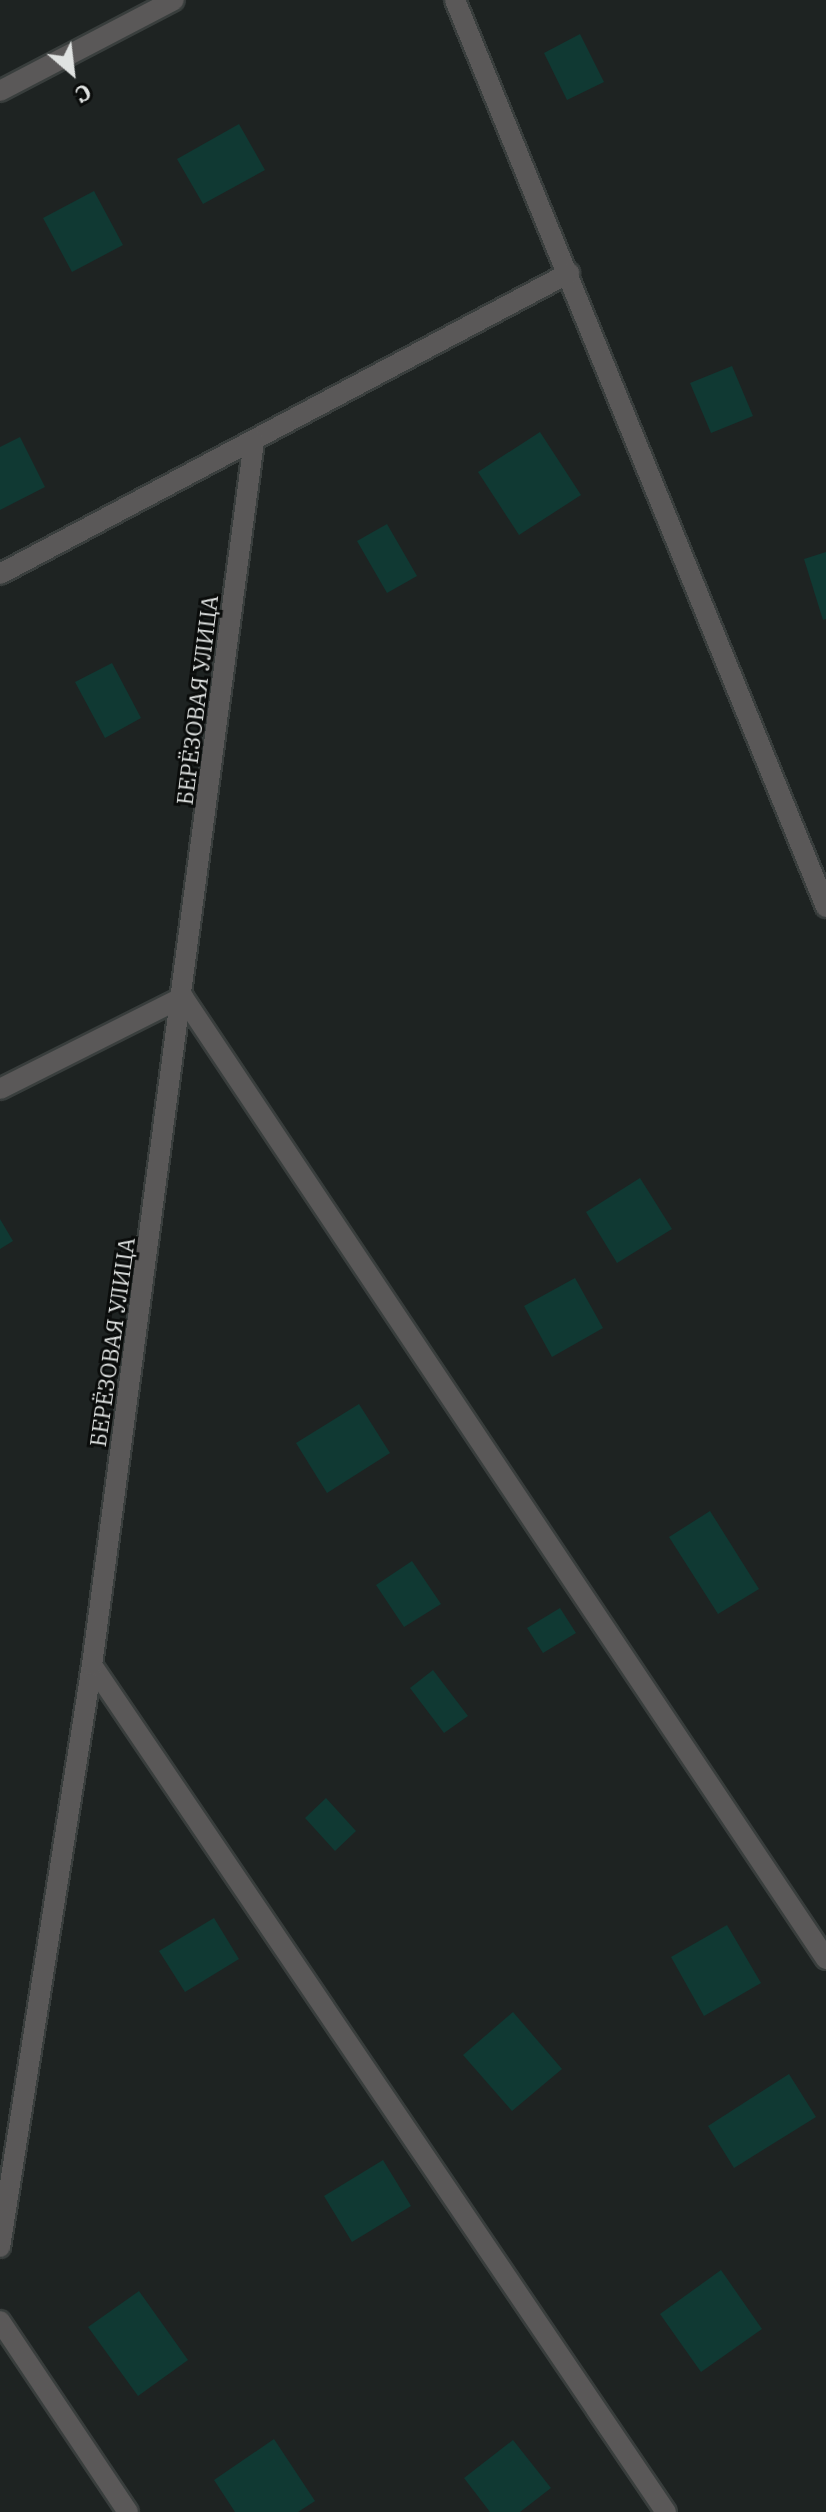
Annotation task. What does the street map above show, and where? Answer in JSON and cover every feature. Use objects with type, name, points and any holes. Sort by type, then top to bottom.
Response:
[{"type":"street","points":[[0,91],[174,0]]},
{"type":"street","points":[[455,0],[826,907]]},
{"type":"street","points":[[0,574],[569,273]]},
{"type":"street","name":"БЕРЁЗОВАЯ УЛИЦА","points":[[0,2247],[3,2198],[92,1665],[183,997],[254,441]]},
{"type":"street","points":[[0,1089],[183,997],[826,1959]]},
{"type":"street","points":[[92,1665],[666,2512]]},
{"type":"street","points":[[0,2321],[128,2512]]},
{"type":"building","points":[[580,34],[604,82],[567,100],[544,53]]},
{"type":"building","points":[[239,124],[265,170],[203,204],[177,159]]},
{"type":"building","points":[[94,191],[123,245],[72,272],[43,218]]},
{"type":"building","points":[[732,366],[753,416],[711,433],[690,383]]},
{"type":"building","points":[[540,432],[581,495],[519,535],[478,472]]},
{"type":"building","points":[[20,437],[45,487],[0,510],[0,447]]},
{"type":"building","points":[[387,524],[417,576],[387,593],[357,541]]},
{"type":"building","points":[[826,552],[826,619],[823,620],[804,559]]},
{"type":"building","points":[[112,663],[141,718],[105,738],[75,682]]},
{"type":"building","points":[[640,1178],[672,1229],[617,1263],[586,1212]]},
{"type":"building","points":[[0,1219],[13,1241],[0,1249]]},
{"type":"building","points":[[575,1278],[603,1328],[552,1357],[524,1306]]},
{"type":"building","points":[[359,1404],[390,1453],[327,1493],[296,1443]]},
{"type":"building","points":[[710,1511],[759,1589],[718,1614],[669,1537]]},
{"type":"building","points":[[412,1561],[441,1604],[404,1627],[376,1585]]},
{"type":"building","points":[[560,1608],[576,1633],[543,1653],[527,1628]]},
{"type":"building","points":[[433,1670],[468,1716],[444,1733],[410,1688]]},
{"type":"building","points":[[326,1798],[356,1831],[335,1851],[305,1818]]},
{"type":"building","points":[[214,1918],[239,1959],[185,1992],[159,1951]]},
{"type":"building","points":[[727,1925],[761,1983],[704,2016],[671,1957]]},
{"type":"building","points":[[513,2012],[562,2069],[512,2111],[463,2055]]},
{"type":"building","points":[[789,2074],[816,2117],[734,2168],[708,2126]]},
{"type":"building","points":[[383,2160],[411,2206],[352,2242],[324,2196]]},
{"type":"building","points":[[721,2270],[762,2329],[701,2372],[660,2314]]},
{"type":"building","points":[[139,2291],[188,2360],[138,2396],[88,2327]]},
{"type":"building","points":[[274,2439],[315,2501],[298,2512],[235,2512],[214,2480]]},
{"type":"building","points":[[513,2440],[551,2488],[520,2512],[490,2512],[464,2478]]}]
